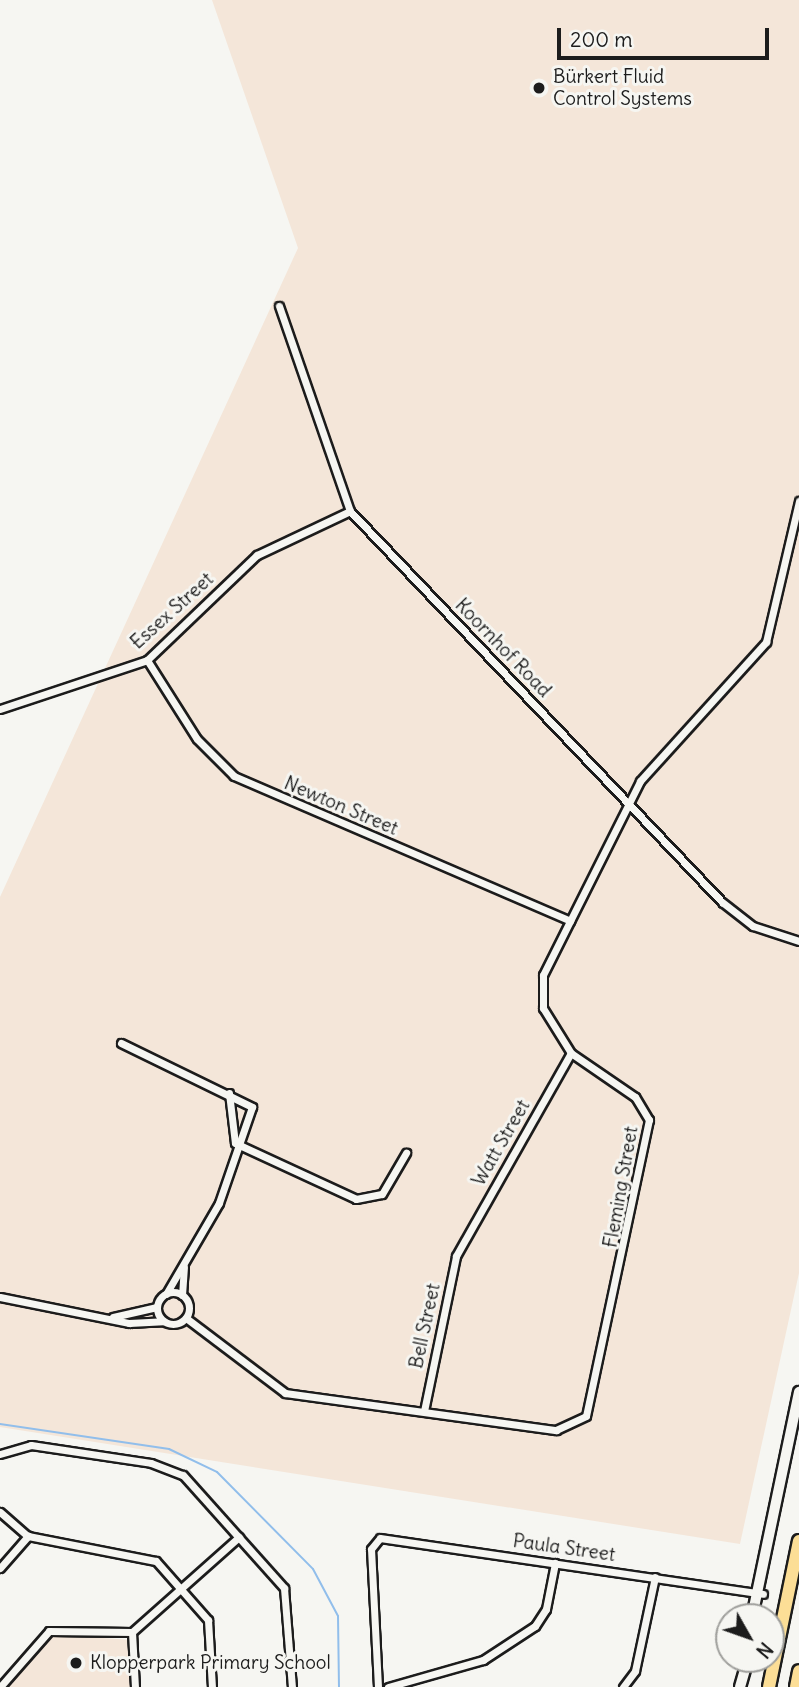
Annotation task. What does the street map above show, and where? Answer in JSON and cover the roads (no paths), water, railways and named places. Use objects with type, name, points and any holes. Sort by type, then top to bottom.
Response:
[{"type":"highway","points":[[769,1687],[799,1541]]},
{"type":"highway","points":[[796,1687],[799,1671]]},
{"type":"main road","points":[[758,1603],[799,1392]]},
{"type":"street","name":"Koornhof Road","points":[[279,306],[350,511],[627,803],[742,919],[799,941]]},
{"type":"street","name":"Fleming Street","points":[[186,1318],[265,1382],[307,1396],[556,1430],[575,1425],[590,1409],[649,1120],[635,1097],[571,1053],[541,995],[545,971],[627,803],[654,763],[766,642],[799,501]]},
{"type":"street","name":"Essex Street","points":[[0,709],[146,660],[257,555],[350,511]]},
{"type":"street","name":"Newton Street","points":[[146,660],[197,739],[234,776],[570,921]]},
{"type":"street","points":[[109,1318],[157,1307],[166,1294],[219,1203],[235,1143],[252,1107],[121,1043]]},
{"type":"street","name":"Watt Street","points":[[460,1248],[571,1053]]},
{"type":"street","points":[[228,1093],[235,1143]]},
{"type":"street","points":[[235,1143],[356,1199],[382,1194],[406,1153]]},
{"type":"street","name":"Bell Street","points":[[424,1411],[460,1248]]},
{"type":"street","points":[[0,1297],[109,1318],[163,1321],[186,1318],[182,1295],[184,1263]]},
{"type":"street","points":[[166,1294],[182,1295]]},
{"type":"street","points":[[157,1307],[163,1321]]},
{"type":"street","points":[[0,1454],[36,1446],[171,1467],[239,1537],[285,1592],[292,1687]]},
{"type":"street","points":[[0,1512],[28,1536],[146,1556],[181,1588],[208,1620],[212,1687]]},
{"type":"street","points":[[0,1568],[28,1536]]},
{"type":"street","points":[[0,1687],[54,1629],[132,1632],[239,1537]]},
{"type":"street","name":"Paula Street","points":[[378,1687],[372,1549],[387,1538],[760,1593]]},
{"type":"street","points":[[388,1687],[483,1660],[535,1626],[546,1609],[555,1563]]},
{"type":"street","points":[[622,1687],[635,1671],[655,1577]]},
{"type":"street","points":[[132,1632],[135,1687]]},
{"type":"waterway","points":[[0,1424],[169,1449],[217,1472],[313,1569],[338,1616],[339,1687]]},
{"type":"place","name":"Bürkert Fluid Control Systems","points":[[539,88]]},
{"type":"place","name":"Klopperpark Primary School","points":[[76,1663]]}]
